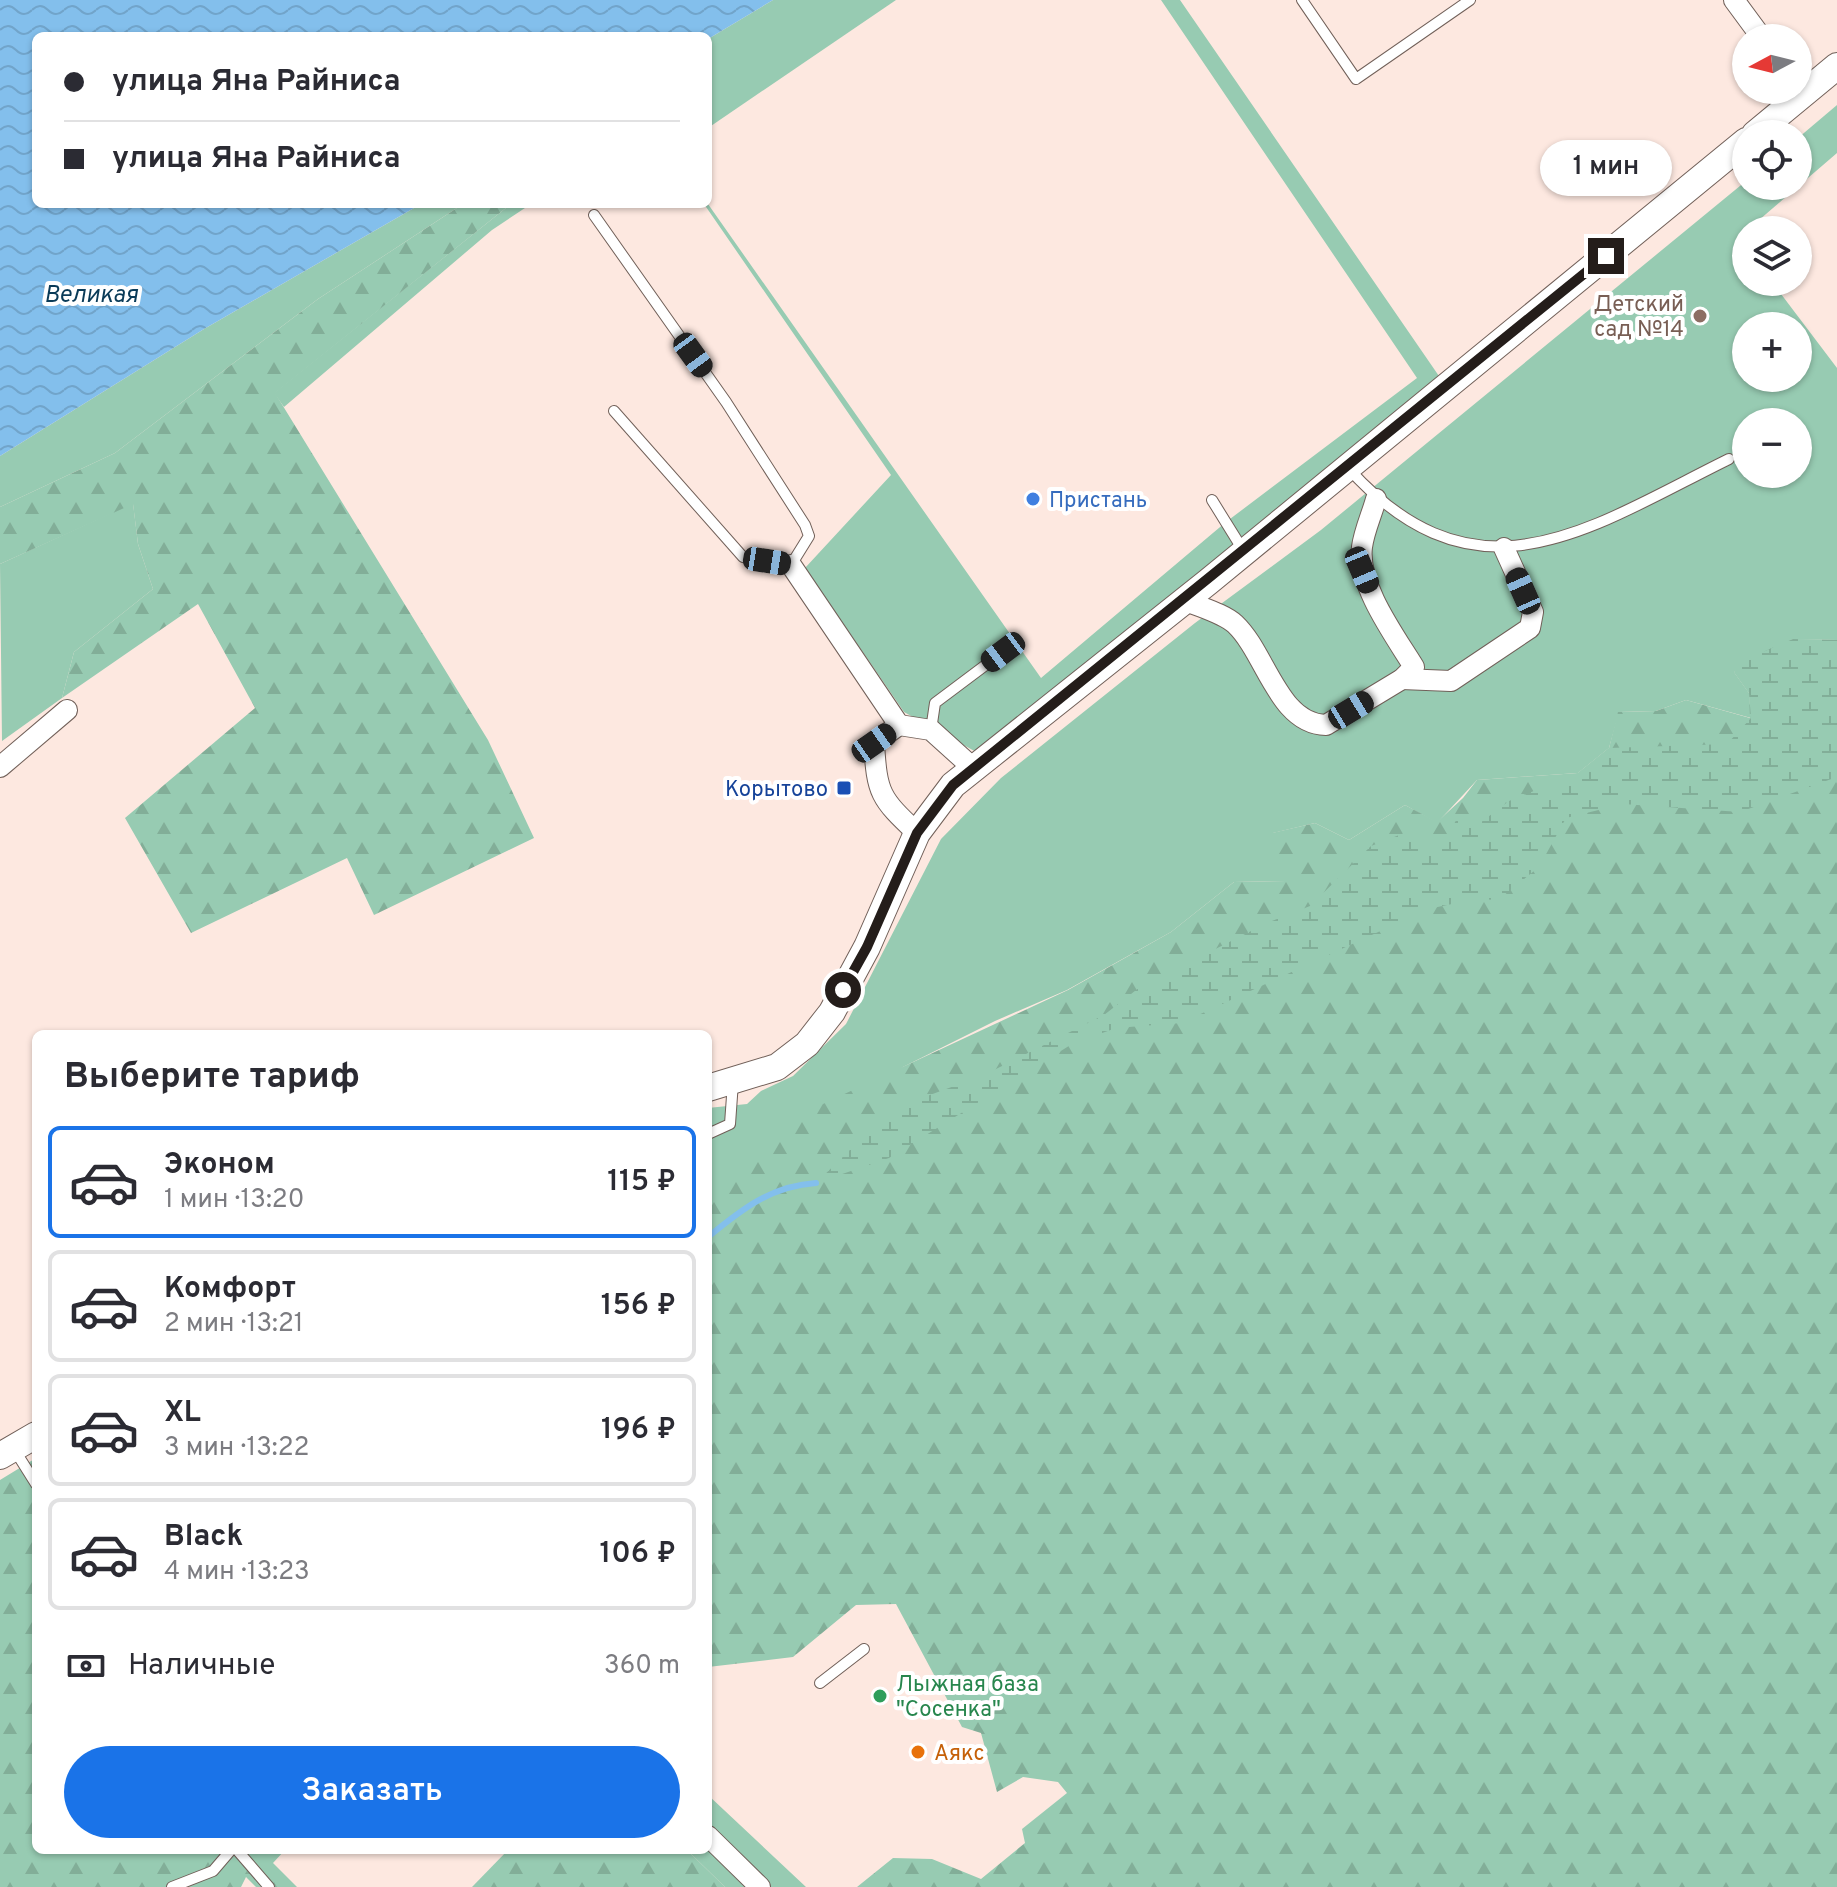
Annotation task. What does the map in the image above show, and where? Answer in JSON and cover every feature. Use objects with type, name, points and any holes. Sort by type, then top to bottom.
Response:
[{"type":"street","points":[[1734,0],[1752,24]]},
{"type":"street","points":[[1812,83],[1837,66]]},
{"type":"street","points":[[1770,120],[1786,104]]},
{"type":"street","points":[[721,1084],[777,1067],[807,1044],[832,1012],[867,947],[917,833],[953,785],[1244,552],[1732,152]]},
{"type":"street","points":[[1184,600],[1234,623],[1294,713],[1311,725],[1326,725],[1402,679],[1414,667],[1382,615],[1362,570],[1362,547],[1376,499]]},
{"type":"street","points":[[1402,679],[1451,681],[1530,628],[1533,612],[1504,548]]},
{"type":"street","points":[[791,565],[899,725]]},
{"type":"street","points":[[0,767],[67,710]]},
{"type":"street","points":[[917,833],[885,803],[876,782],[874,743],[899,725],[931,730],[973,768]]},
{"type":"street","points":[[7,1452],[32,1437]]},
{"type":"street","points":[[712,1840],[760,1887]]},
{"type":"lane","points":[[1302,0],[1356,79],[1470,0]]},
{"type":"lane","points":[[594,215],[726,402],[805,525],[809,536],[791,565],[743,557],[614,411]]},
{"type":"lane","points":[[1347,467],[1376,499],[1419,527],[1442,537],[1504,548],[1548,543],[1606,522],[1729,459]]},
{"type":"lane","points":[[1212,500],[1244,552]]},
{"type":"lane","points":[[931,730],[935,703],[1003,652]]},
{"type":"lane","points":[[712,1132],[730,1124],[721,1084]]},
{"type":"lane","points":[[7,1452],[32,1480]]},
{"type":"lane","points":[[820,1683],[864,1649]]},
{"type":"lane","points":[[172,1887],[213,1871],[228,1854]]},
{"type":"lane","points":[[240,1854],[269,1887]]},
{"type":"green space","points":[[773,0],[896,0],[712,125],[712,37]]},
{"type":"green space","points":[[1161,0],[1180,0],[1441,379],[1140,619],[978,753],[904,712],[805,568],[891,475],[707,208],[711,208],[1041,678],[1226,522],[1417,378]]},
{"type":"green space","points":[[1837,105],[1837,153],[1812,174],[1812,126]]},
{"type":"green space","points":[[1732,192],[1732,200],[1782,200],[1764,216],[1732,216],[1732,296],[1783,296],[1795,312],[1732,312],[1732,392],[1812,392],[1812,335],[1837,368],[1837,640],[1793,639],[1734,672],[1749,693],[1751,718],[1686,700],[1656,711],[1619,712],[1609,748],[1578,773],[1477,780],[1437,823],[1405,805],[1349,840],[1315,823],[1273,833],[1287,881],[1234,882],[1171,932],[1067,990],[995,1021],[903,1067],[712,1200],[712,1108],[747,1104],[761,1091],[793,1076],[846,1024],[941,839],[1001,778],[1195,623],[1321,530]]},
{"type":"green space","points":[[414,208],[457,208],[318,299],[115,453],[0,507],[0,456],[204,329]]},
{"type":"green space","points":[[457,208],[506,208],[275,393],[488,740],[534,838],[374,915],[347,858],[191,933],[125,818],[255,708],[198,604],[62,698],[74,652],[153,589],[138,544],[133,504],[0,564],[0,507],[115,453],[318,299]]},
{"type":"green space","points":[[506,208],[525,208],[492,230],[284,407],[274,393]]},
{"type":"green space","points":[[133,503],[138,544],[153,589],[74,652],[62,698],[2,741],[0,564]]},
{"type":"green space","points":[[1793,639],[1837,640],[1837,1887],[857,1887],[893,1858],[932,1859],[981,1879],[1025,1843],[1022,1829],[1067,1793],[1058,1782],[1023,1777],[997,1792],[981,1733],[962,1727],[896,1604],[856,1605],[793,1657],[712,1667],[712,1199],[810,1110],[1068,990],[1171,932],[1234,882],[1286,881],[1272,833],[1315,823],[1349,840],[1405,805],[1437,822],[1477,780],[1578,773],[1609,748],[1618,712],[1656,711],[1686,700],[1750,718],[1749,693],[1734,672],[1749,658]]},
{"type":"green space","points":[[1793,639],[1837,640],[1837,777],[1740,812],[1623,804],[1566,818],[1539,867],[1498,900],[1476,899],[1428,909],[1181,1023],[1116,1028],[1072,1044],[889,1158],[816,1183],[892,1109],[984,1075],[1104,1015],[1140,987],[1267,923],[1310,906],[1371,846],[1407,832],[1438,852],[1458,817],[1480,823],[1509,801],[1578,773],[1609,748],[1727,744],[1751,718],[1749,693],[1734,672],[1749,658]]},
{"type":"green space","points":[[32,1460],[32,1854],[281,1854],[273,1863],[297,1887],[256,1887],[246,1877],[241,1887],[0,1887],[0,1480]]},
{"type":"green space","points":[[712,1799],[806,1887],[725,1887],[691,1854],[712,1854]]},
{"type":"green space","points":[[504,1854],[691,1854],[725,1887],[472,1887]]},
{"type":"water","name":"Великая","points":[[0,0],[773,0],[712,37],[712,32],[32,32],[32,208],[414,208],[204,329],[0,456]]},
{"type":"waterway","points":[[712,1234],[745,1208],[771,1194],[816,1183]]},
{"type":"place","name":"Детский сад №14","points":[[1700,316]]},
{"type":"place","name":"Пристань","points":[[1033,499]]},
{"type":"place","name":"Корытово","points":[[844,788]]},
{"type":"place","name":"Лыжная база \"Сосенка\"","points":[[880,1696]]},
{"type":"place","name":"Аякс","points":[[918,1752]]},
{"type":"route","points":[[843,990],[867,947],[917,833],[953,785],[1208,582],[1606,256]]}]
